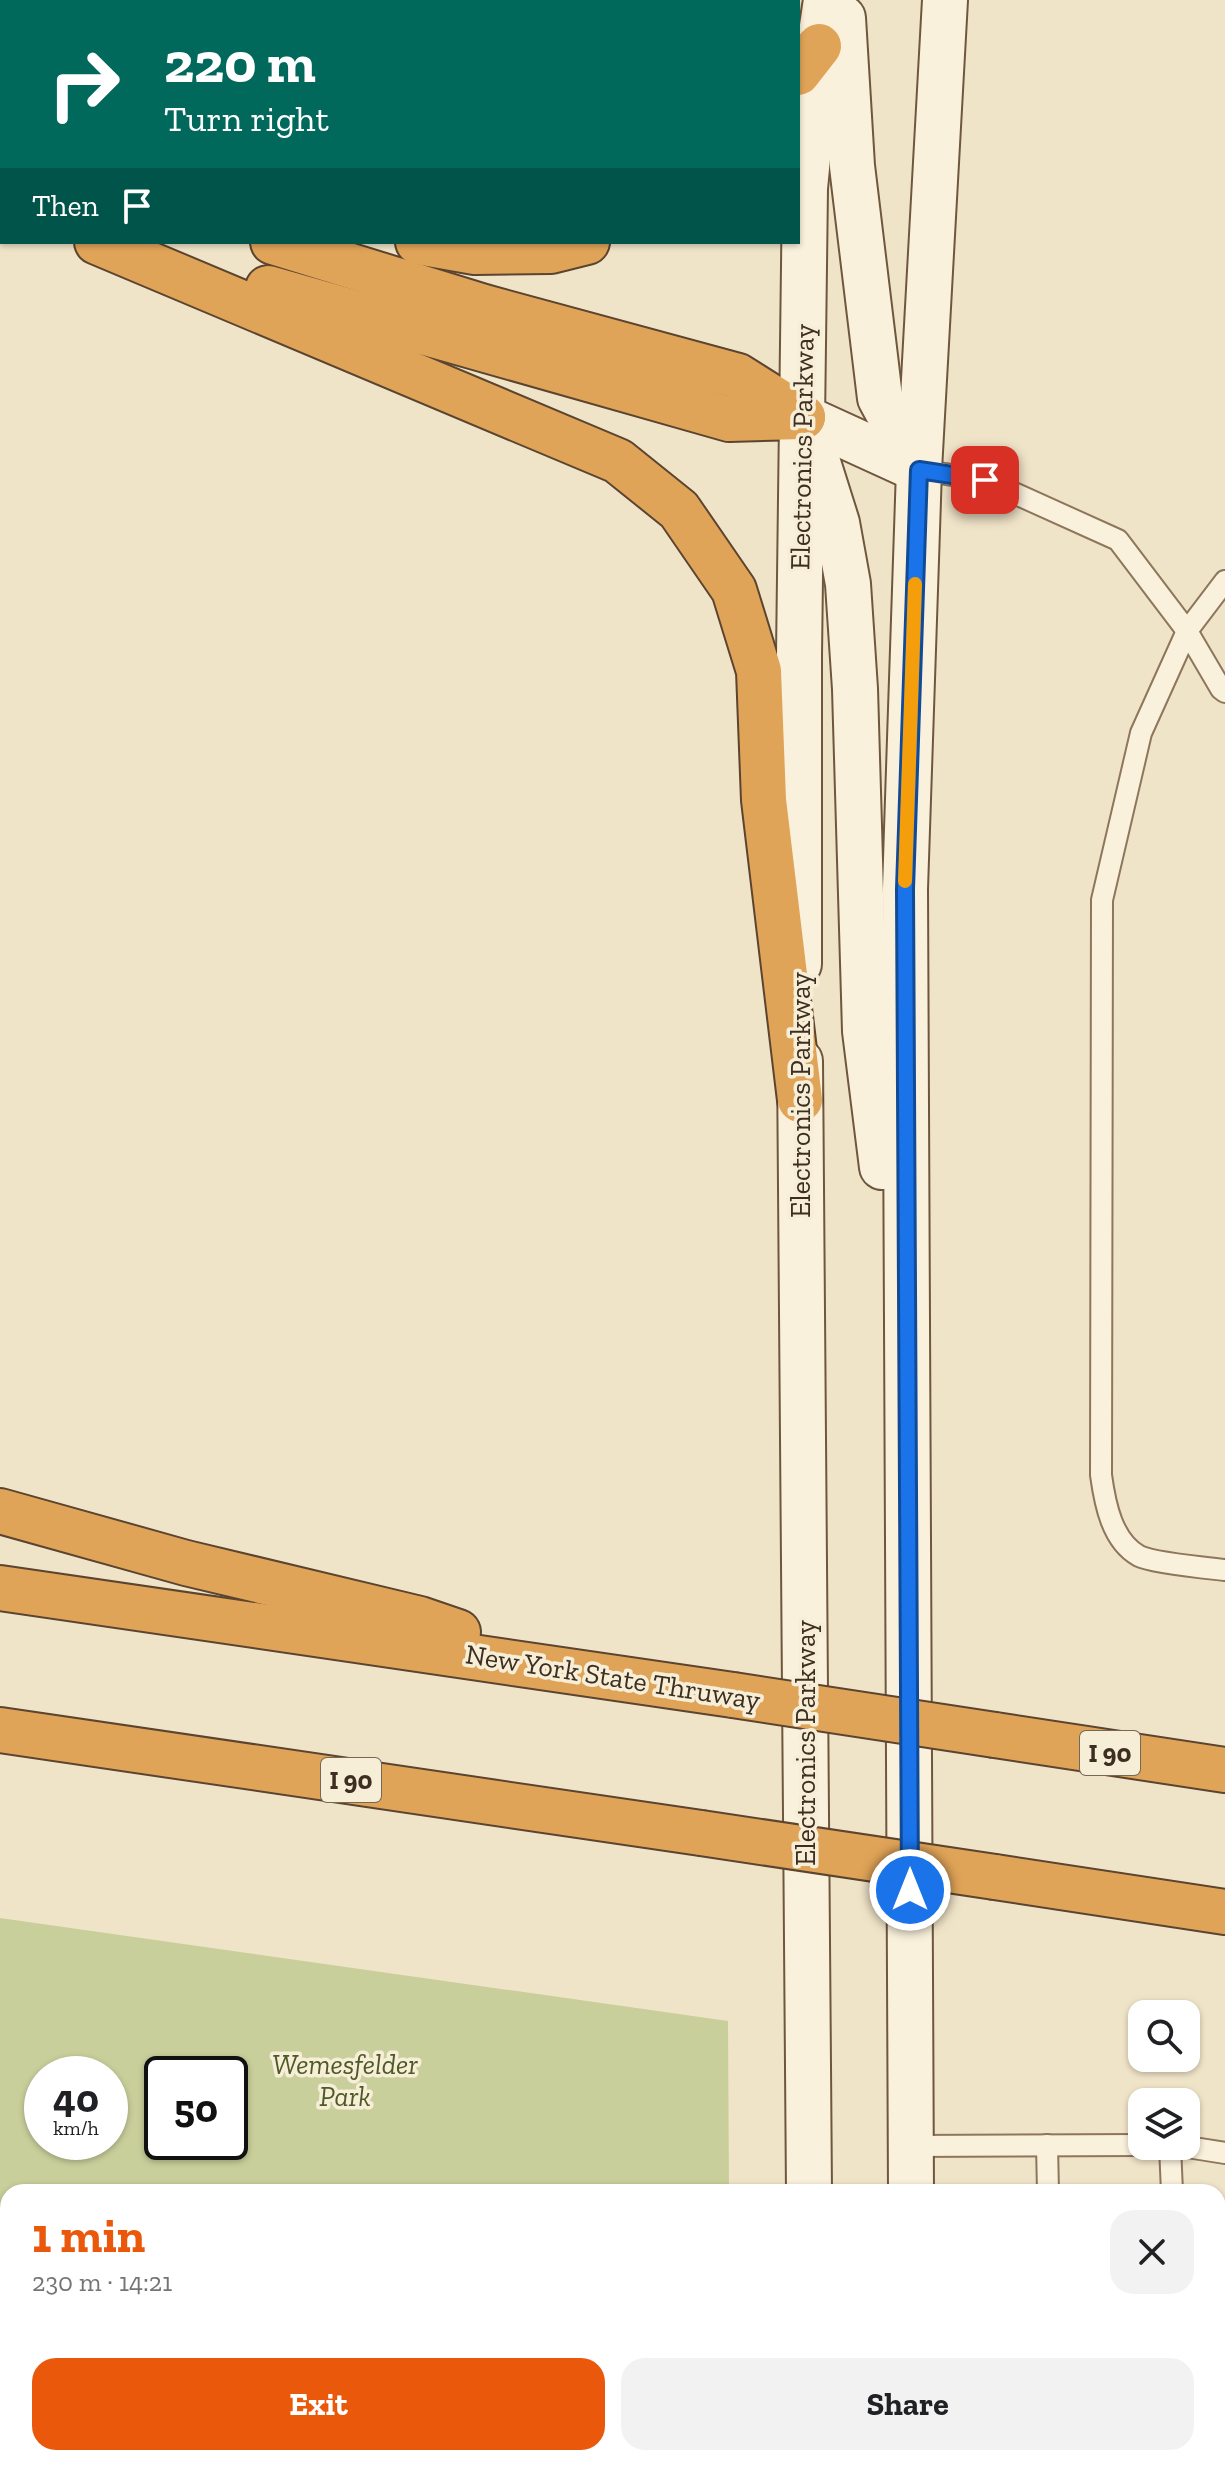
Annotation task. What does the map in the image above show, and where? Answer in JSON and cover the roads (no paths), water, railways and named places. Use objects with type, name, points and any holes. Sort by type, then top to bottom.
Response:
[{"type":"highway","points":[[102,244],[618,461],[679,510],[734,590],[759,671],[764,800],[800,1100]]},
{"type":"highway","points":[[115,244],[729,419],[803,417]]},
{"type":"highway","points":[[279,244],[484,307],[738,376],[803,417]]},
{"type":"highway","points":[[429,244],[475,252],[551,251],[579,244]]},
{"type":"highway","points":[[0,1511],[186,1563],[420,1619],[558,1668]]},
{"type":"highway","name":"New York State Thruway","points":[[0,1588],[558,1668],[1225,1770]]},
{"type":"highway","name":"I 90","points":[[0,1730],[1225,1912]]},
{"type":"main road","name":"Electronics Parkway","points":[[809,2184],[798,849],[808,60],[826,0]]},
{"type":"main road","points":[[841,0],[852,166],[880,398],[919,470]]},
{"type":"main road","points":[[911,2184],[905,889],[919,470],[945,0]]},
{"type":"main road","points":[[803,417],[919,470]]},
{"type":"main road","points":[[803,417],[837,523],[848,584],[855,689],[865,1031],[906,1348]]},
{"type":"lane","points":[[919,470],[985,480],[1118,540],[1187,631],[1225,692]]},
{"type":"lane","points":[[1225,581],[1187,631],[1141,733],[1102,900],[1101,1475],[1105,1506],[1115,1528],[1130,1549],[1142,1558],[1225,1570]]},
{"type":"lane","points":[[1047,2145],[1048,2184]]},
{"type":"lane","points":[[911,2146],[1128,2145]]},
{"type":"lane","points":[[1200,2149],[1225,2153]]},
{"type":"lane","points":[[1171,2160],[1172,2184]]},
{"type":"park label","name":"Wemesfelder Park","points":[[345,2080]]}]
